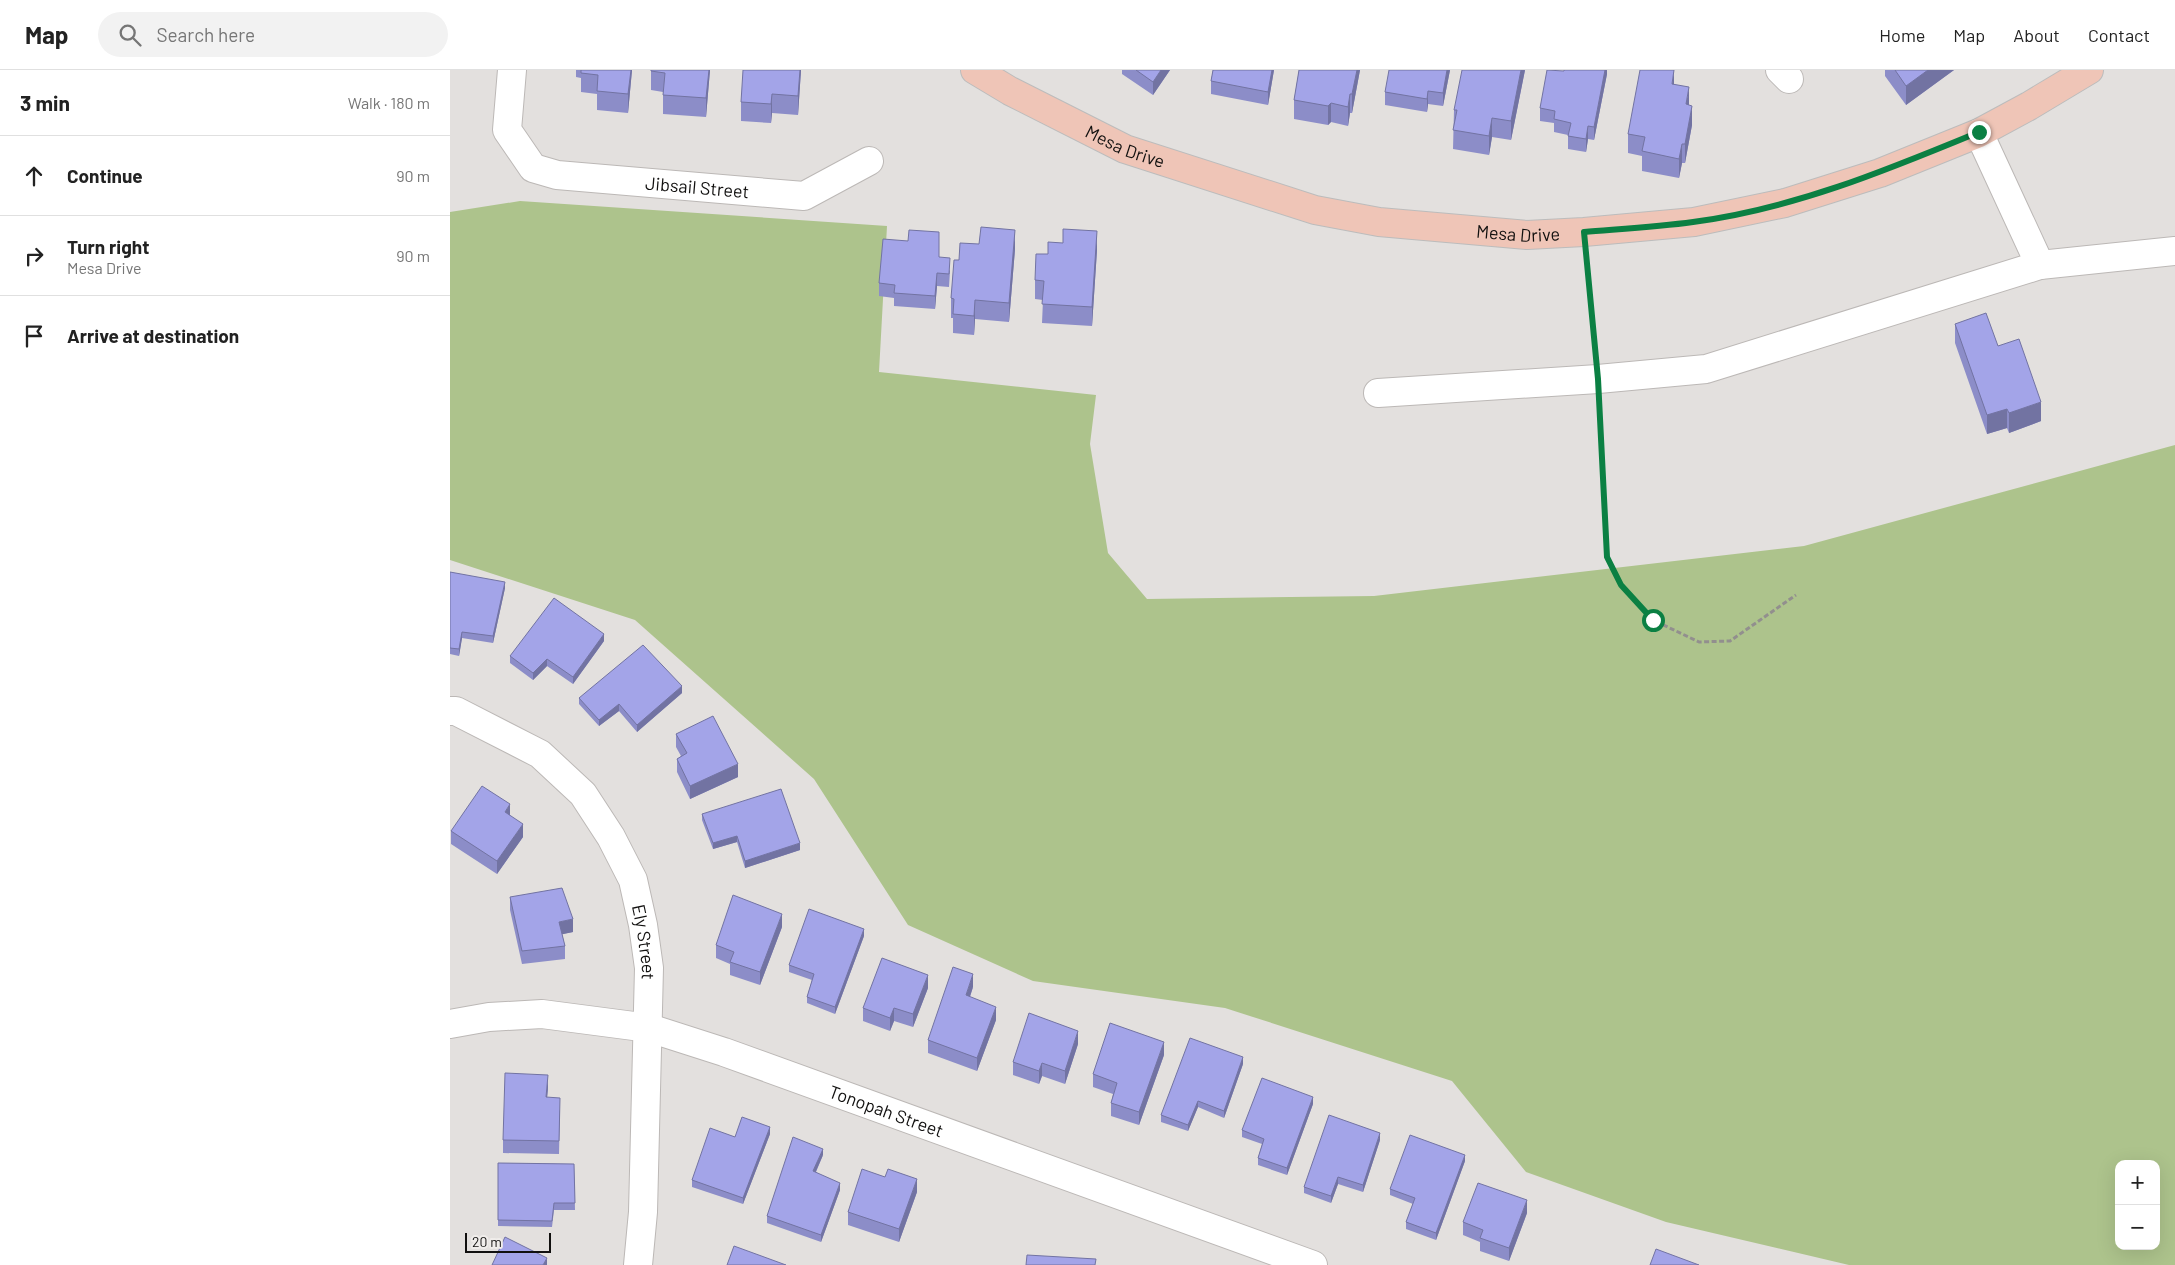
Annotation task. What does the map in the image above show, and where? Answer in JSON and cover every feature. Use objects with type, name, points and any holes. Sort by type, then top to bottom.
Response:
[{"type":"main road","name":"Mesa Drive","points":[[975,70],[1010,91],[1125,148],[1316,210],[1379,222],[1517,234],[1584,232],[1694,222],[1785,203],[1880,173],[1979,132],[2089,70]]},
{"type":"street","name":"Jibsail Street","points":[[512,70],[507,130],[533,168],[556,175],[804,196],[869,161]]},
{"type":"street","points":[[1979,132],[2040,265]]},
{"type":"street","points":[[1378,393],[1598,379],[1706,369],[2040,265],[2175,251]]},
{"type":"street","name":"Ely Street","points":[[450,711],[456,711],[540,754],[583,794],[611,837],[633,880],[644,925],[649,968],[643,1212],[638,1265]]},
{"type":"street","name":"Tonopah Street","points":[[450,1024],[489,1017],[542,1014],[649,1028],[724,1052],[1313,1265]]},
{"type":"path","points":[[1584,232],[1598,379],[1607,557],[1621,585],[1653,620],[1699,642],[1730,641],[1796,595]]},
{"type":"green space","points":[[520,201],[887,226],[879,372],[1096,395],[1090,444],[1108,553],[1147,599],[1374,596],[1804,546],[2175,445],[2175,1265],[1849,1265],[1666,1222],[1526,1172],[1452,1081],[1225,1008],[1033,981],[908,925],[814,779],[635,620],[450,560],[450,212]]},
{"type":"building","points":[[581,70],[631,70],[628,94],[597,91],[598,75],[581,73]]},
{"type":"building","points":[[651,70],[709,70],[706,98],[663,95],[665,73]]},
{"type":"building","points":[[743,70],[800,70],[798,96],[772,94],[771,104],[741,102]]},
{"type":"building","points":[[1136,70],[1161,70],[1153,82]]},
{"type":"building","points":[[1213,70],[1272,70],[1268,92],[1211,81]]},
{"type":"building","points":[[1299,70],[1357,70],[1348,107],[1331,103],[1328,106],[1294,100]]},
{"type":"building","points":[[1389,70],[1447,70],[1443,93],[1428,91],[1427,99],[1385,92]]},
{"type":"building","points":[[1462,70],[1521,70],[1511,121],[1492,118],[1489,136],[1453,130],[1457,110],[1454,110]]},
{"type":"building","points":[[1547,70],[1605,70],[1594,127],[1588,126],[1586,139],[1568,136],[1571,123],[1554,119],[1555,111],[1540,108]]},
{"type":"building","points":[[1640,70],[1674,70],[1672,84],[1689,87],[1686,104],[1692,106],[1685,144],[1682,144],[1679,159],[1642,151],[1645,137],[1628,134]]},
{"type":"building","points":[[1895,70],[1928,70],[1906,86]]},
{"type":"building","points":[[981,227],[1015,230],[1009,303],[975,300],[974,316],[953,314],[954,299],[951,298],[954,260],[959,260],[960,243],[979,244]]},
{"type":"building","points":[[1063,229],[1097,231],[1092,307],[1042,304],[1044,281],[1035,280],[1036,254],[1048,254],[1048,242],[1063,243]]},
{"type":"building","points":[[909,230],[939,232],[939,257],[950,258],[949,274],[937,273],[935,296],[894,293],[895,285],[879,283],[883,239],[908,241]]},
{"type":"building","points":[[1986,313],[1998,346],[2019,339],[2041,402],[2009,413],[2007,409],[1987,415],[1955,324]]},
{"type":"building","points":[[450,572],[505,582],[493,636],[462,632],[459,649],[450,648]]},
{"type":"building","points":[[554,598],[604,634],[573,677],[547,659],[533,673],[510,656]]},
{"type":"building","points":[[643,645],[682,686],[637,725],[619,704],[599,720],[579,698]]},
{"type":"building","points":[[713,716],[738,764],[690,786],[677,759],[687,753],[676,734]]},
{"type":"building","points":[[482,786],[510,804],[505,812],[523,824],[497,861],[451,831]]},
{"type":"building","points":[[781,789],[800,843],[745,861],[737,836],[713,843],[702,814]]},
{"type":"building","points":[[562,888],[573,919],[559,922],[565,946],[522,951],[510,897]]},
{"type":"building","points":[[733,895],[782,914],[760,972],[730,962],[734,952],[716,945]]},
{"type":"building","points":[[809,909],[864,929],[835,1007],[807,997],[814,974],[789,965]]},
{"type":"building","points":[[882,958],[928,975],[913,1014],[894,1008],[890,1018],[863,1008]]},
{"type":"building","points":[[953,967],[973,974],[966,995],[996,1007],[977,1058],[928,1040]]},
{"type":"building","points":[[1029,1013],[1078,1031],[1065,1071],[1042,1063],[1039,1071],[1013,1062]]},
{"type":"building","points":[[1110,1023],[1164,1042],[1139,1112],[1111,1103],[1117,1083],[1093,1074]]},
{"type":"building","points":[[1190,1038],[1243,1057],[1224,1111],[1198,1101],[1188,1125],[1161,1115]]},
{"type":"building","points":[[505,1073],[548,1075],[546,1097],[560,1098],[559,1141],[503,1140]]},
{"type":"building","points":[[1262,1078],[1313,1097],[1287,1168],[1258,1158],[1264,1139],[1242,1130]]},
{"type":"building","points":[[1329,1115],[1380,1133],[1363,1185],[1338,1177],[1331,1196],[1304,1187]]},
{"type":"building","points":[[742,1117],[770,1127],[743,1198],[692,1180],[710,1128],[735,1137]]},
{"type":"building","points":[[1410,1135],[1465,1155],[1436,1233],[1406,1222],[1415,1198],[1390,1189]]},
{"type":"building","points":[[793,1137],[823,1149],[813,1171],[840,1183],[821,1235],[767,1216]]},
{"type":"building","points":[[498,1163],[574,1164],[575,1203],[554,1203],[552,1221],[498,1220]]},
{"type":"building","points":[[862,1169],[885,1177],[888,1169],[917,1179],[899,1229],[848,1212]]},
{"type":"building","points":[[1478,1183],[1527,1200],[1509,1248],[1480,1238],[1483,1230],[1463,1222]]},
{"type":"building","points":[[505,1237],[547,1258],[543,1265],[492,1265]]},
{"type":"building","points":[[734,1246],[786,1265],[727,1265]]},
{"type":"building","points":[[1656,1249],[1699,1265],[1650,1265]]},
{"type":"building","points":[[1027,1255],[1096,1259],[1095,1265],[1026,1265]]},
{"type":"route","points":[[1653,620],[1621,585],[1607,557],[1598,379],[1584,232],[1694,222],[1785,203],[1880,173],[1979,132]]}]
